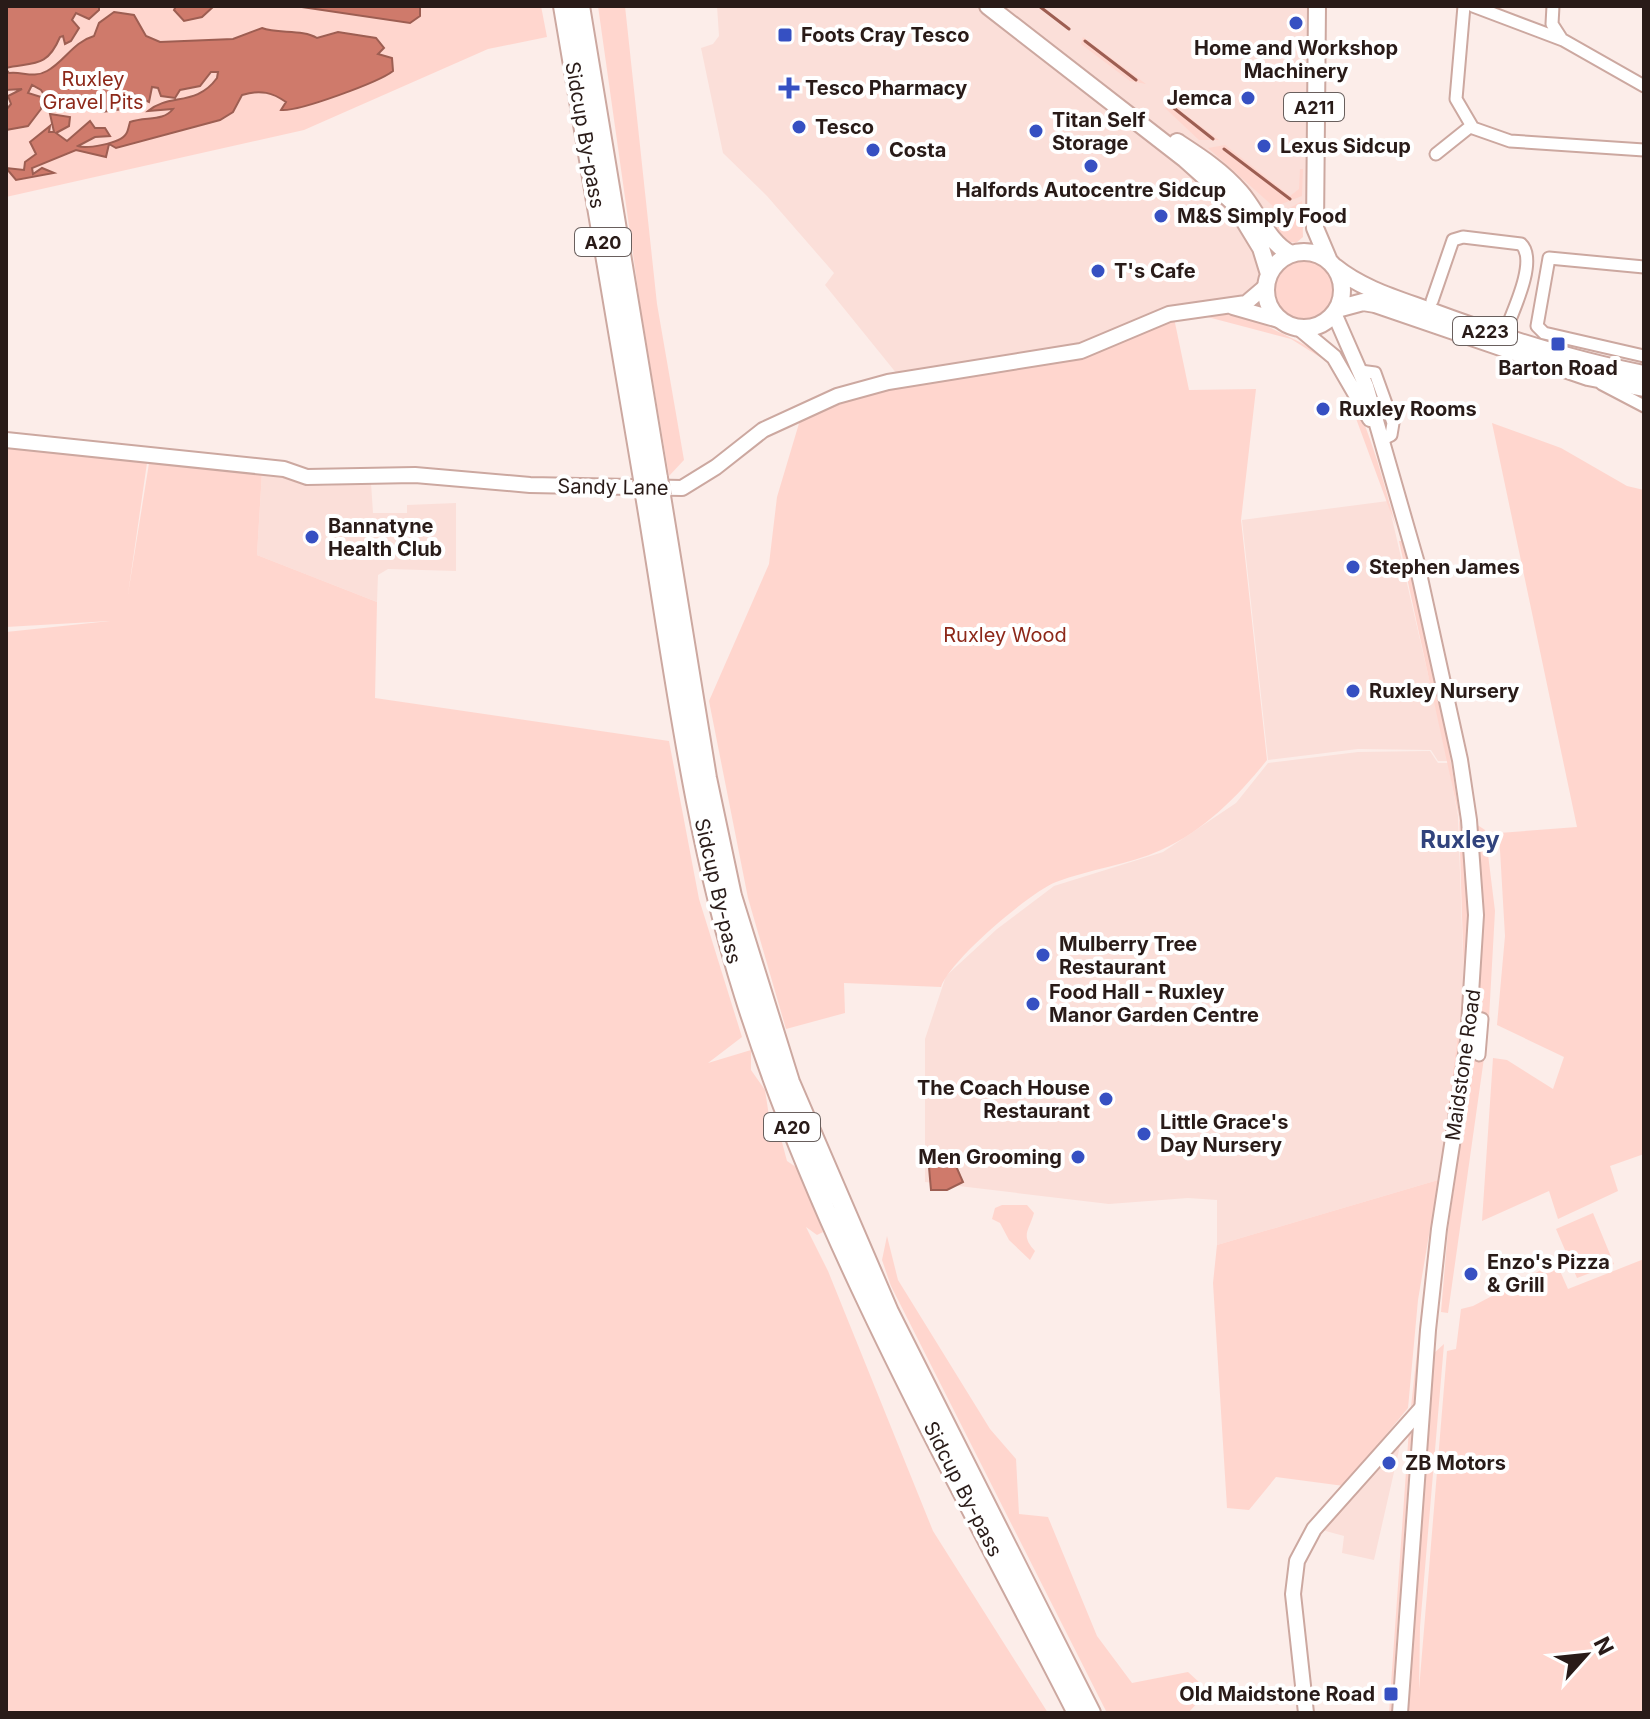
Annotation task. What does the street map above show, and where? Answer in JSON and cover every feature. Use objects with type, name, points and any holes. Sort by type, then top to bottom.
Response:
[{"type":"highway","name":"Sidcup By-pass","points":[[563,6],[707,778],[732,896],[790,1082],[889,1312],[1091,1713]]},
{"type":"highway","name":"Sidcup By-pass","points":[[580,6],[595,92],[692,780],[717,898],[744,994],[776,1088],[879,1321],[1077,1713]]},
{"type":"highway","name":"A20","points":[[589,6],[595,92]]},
{"type":"main road","points":[[988,6],[1055,55],[1153,124],[1156,132],[1187,154],[1240,192],[1276,243],[1292,254],[1316,253],[1332,264],[1343,288],[1336,311],[1320,325],[1299,328],[1282,321],[1272,309],[1261,248],[1233,202],[1187,154],[1074,74],[1055,55],[999,6]]},
{"type":"main road","name":"A211","points":[[1317,6],[1315,228],[1332,264]]},
{"type":"main road","points":[[1268,280],[1306,243],[1315,228]]},
{"type":"main road","name":"A223","points":[[1332,264],[1373,290],[1503,337],[1600,366],[1644,374]]},
{"type":"main road","name":"A223","points":[[1336,311],[1363,302],[1375,304],[1588,377],[1644,388]]},
{"type":"street","points":[[1464,6],[1456,99],[1471,126],[1510,141],[1644,150]]},
{"type":"street","points":[[1473,6],[1563,40],[1644,86]]},
{"type":"street","points":[[1553,6],[1552,24],[1563,40]]},
{"type":"street","points":[[1436,154],[1471,126]]},
{"type":"street","points":[[1432,301],[1449,247],[1455,238],[1521,244],[1528,254],[1526,273],[1503,337]]},
{"type":"street","points":[[1644,267],[1549,258],[1539,330],[1604,349],[1644,356]]},
{"type":"street","name":"Sandy Lane","points":[[6,440],[284,469],[307,477],[415,475],[530,485],[682,488],[716,467],[763,430],[837,396],[888,382],[1061,355],[1100,345],[1169,314],[1233,307],[1254,298],[1268,280]]},
{"type":"street","name":"Sandy Lane","points":[[1233,307],[1282,321]]},
{"type":"street","name":"Maidstone Road","points":[[1336,311],[1360,371],[1416,560],[1460,762],[1469,820],[1476,915],[1471,1016],[1439,1229],[1421,1409],[1400,1713]]},
{"type":"street","name":"Maidstone Road","points":[[1299,328],[1334,357],[1378,432]]},
{"type":"street","points":[[1588,377],[1644,406]]},
{"type":"street","points":[[1471,1016],[1482,1019],[1479,1055]]},
{"type":"street","points":[[1306,1713],[1293,1594],[1297,1561],[1314,1529],[1421,1409]]},
{"type":"shaded area","points":[[6,6],[99,6],[99,10],[89,19],[76,13],[72,20],[79,28],[71,41],[65,44],[63,36],[60,37],[45,59],[6,68]]},
{"type":"shaded area","points":[[176,6],[214,6],[202,17],[184,21],[174,10]]},
{"type":"shaded area","points":[[295,6],[420,6],[420,16],[410,23]]},
{"type":"shaded area","points":[[717,6],[1314,6],[1308,222],[1253,289],[1229,301],[1100,345],[897,374],[825,285],[834,273],[767,196],[723,153],[701,48],[713,44],[719,36]]},
{"type":"shaded area","points":[[114,12],[134,15],[146,36],[160,42],[233,39],[262,28],[305,33],[317,38],[338,32],[376,38],[384,48],[378,54],[392,58],[393,71],[338,95],[290,109],[281,110],[286,102],[271,94],[255,92],[242,95],[233,112],[220,120],[116,148],[109,144],[106,157],[76,150],[32,168],[33,174],[42,168],[54,173],[16,180],[6,168],[24,170],[25,162],[36,154],[30,142],[50,126],[49,132],[54,132],[50,114],[70,117],[69,126],[56,133],[67,141],[90,121],[95,128],[105,128],[110,136],[95,137],[78,146],[102,145],[123,138],[130,122],[164,116],[173,109],[148,111],[156,106],[200,93],[217,78],[218,72],[211,72],[200,86],[180,90],[175,98],[161,96],[158,88],[152,87],[149,102],[135,95],[130,108],[102,112],[92,99],[75,105],[50,104],[41,90],[32,85],[28,93],[41,97],[41,109],[28,126],[6,130],[6,110],[11,104],[8,96],[22,89],[6,90],[6,69],[9,73],[32,75],[47,71],[80,43],[94,36],[99,23]]},
{"type":"shaded area","points":[[262,472],[323,486],[371,483],[373,513],[407,513],[407,505],[456,503],[456,571],[388,569],[378,575],[377,602],[257,555]]},
{"type":"shaded area","points":[[1388,501],[1448,761],[1438,761],[1431,750],[1358,749],[1268,760],[1242,520]]},
{"type":"shaded area","points":[[1430,751],[1438,763],[1448,763],[1458,816],[1465,1015],[1460,1019],[1438,1180],[1217,1245],[1217,1200],[1188,1198],[1109,1204],[925,1182],[925,1039],[946,976],[997,929],[1054,886],[1163,852],[1236,803],[1268,763],[1358,752]]},
{"type":"shaded area","points":[[939,1162],[956,1166],[963,1182],[947,1190],[931,1190],[929,1167]]},
{"type":"shaded area","points":[[1402,1437],[1374,1560],[1342,1553],[1344,1536],[1322,1530]]},
{"type":"green space","name":"Ruxley Gravel Pits","points":[[6,6],[541,6],[547,37],[488,49],[304,130],[6,197]]},
{"type":"green space","points":[[598,6],[625,6],[657,304],[684,460],[669,476],[641,311]]},
{"type":"green space","points":[[1083,37],[1146,84],[1130,81],[1081,44]]},
{"type":"green space","points":[[1165,99],[1219,140],[1199,140],[1165,108]]},
{"type":"green space","points":[[1225,145],[1290,196],[1299,189],[1300,169],[1303,169],[1302,196],[1274,207],[1208,148]]},
{"type":"green space","points":[[1302,201],[1303,237],[1296,243],[1283,241],[1276,233],[1278,215]]},
{"type":"green space","points":[[1299,259],[1311,259],[1328,268],[1335,279],[1335,303],[1328,314],[1311,323],[1299,323],[1287,318],[1278,309],[1273,297],[1273,285],[1278,273],[1287,264]]},
{"type":"green space","points":[[1226,313],[1259,322],[1311,348],[1330,362],[1342,377],[1362,417],[1396,527],[1347,394],[1331,364],[1291,339],[1200,315]]},
{"type":"green space","name":"Ruxley Wood","points":[[1174,318],[1189,390],[1256,389],[1241,520],[1267,760],[1220,811],[1177,842],[1135,860],[1056,882],[1028,899],[974,945],[947,975],[941,987],[844,983],[845,1013],[786,1029],[748,898],[709,701],[769,564],[777,497],[803,410],[837,398],[1061,356]]},
{"type":"green space","points":[[1492,423],[1561,448],[1627,486],[1644,490],[1644,1154],[1610,1166],[1618,1191],[1558,1219],[1549,1191],[1482,1221],[1493,1058],[1507,1060],[1553,1089],[1564,1057],[1497,1025],[1505,936],[1499,833],[1577,827]]},
{"type":"green space","points":[[6,441],[148,456],[128,594],[150,457],[262,472],[257,555],[377,602],[375,698],[669,741],[699,899],[742,1037],[708,1063],[751,1050],[751,1070],[765,1090],[769,1116],[775,1116],[787,1161],[799,1169],[823,1232],[817,1235],[806,1227],[828,1271],[933,1531],[1048,1713],[6,1713],[6,632],[110,621],[6,627]]},
{"type":"green space","points":[[1399,541],[1405,541],[1457,797],[1463,849],[1467,901],[1465,1012],[1459,817]]},
{"type":"green space","points":[[1476,824],[1485,830],[1495,911],[1489,1018],[1478,1015],[1482,910]]},
{"type":"green space","points":[[1465,1015],[1422,1330],[1416,1400],[1411,1407],[1431,1223],[1418,1300],[1408,1408],[1344,1486],[1276,1477],[1249,1510],[1227,1508],[1213,1283],[1217,1245],[1438,1180],[1460,1019]]},
{"type":"green space","points":[[1473,1054],[1484,1058],[1448,1313],[1441,1312],[1448,1230]]},
{"type":"green space","points":[[1027,1205],[1034,1213],[1027,1233],[1035,1251],[1030,1260],[1009,1240],[1000,1223],[992,1219],[995,1208]]},
{"type":"green space","points":[[1593,1213],[1614,1264],[1577,1278],[1556,1229]]},
{"type":"green space","points":[[887,1236],[898,1280],[990,1429],[1016,1459],[1019,1514],[1048,1517],[1097,1636],[1132,1683],[1188,1672],[1200,1683],[1199,1701],[1188,1713],[1107,1713],[891,1286],[882,1260]]},
{"type":"green space","points":[[1644,1259],[1644,1713],[1406,1713],[1433,1354],[1444,1344],[1420,1627],[1419,1690],[1447,1351],[1456,1349],[1461,1309],[1473,1306],[1556,1262],[1568,1289]]},
{"type":"green space","points":[[1412,1427],[1391,1713],[1389,1713],[1409,1429]]},
{"type":"waterway","points":[[1039,6],[1069,29]]},
{"type":"waterway","points":[[1085,41],[1136,80]]},
{"type":"waterway","points":[[1170,105],[1213,139]]},
{"type":"waterway","points":[[1224,149],[1290,199]]},
{"type":"place","name":"Home and Workshop Machinery","points":[[1296,23]]},
{"type":"place","name":"Foots Cray Tesco","points":[[785,35]]},
{"type":"place","name":"Tesco Pharmacy","points":[[789,88]]},
{"type":"place","name":"Jemca","points":[[1248,98]]},
{"type":"place","name":"Tesco","points":[[799,127]]},
{"type":"place","name":"Titan Self Storage","points":[[1036,131]]},
{"type":"place","name":"Lexus Sidcup","points":[[1264,146]]},
{"type":"place","name":"Costa","points":[[873,150]]},
{"type":"place","name":"Halfords Autocentre Sidcup","points":[[1091,166]]},
{"type":"place","name":"M&S Simply Food","points":[[1161,216]]},
{"type":"place","name":"T's Cafe","points":[[1098,271]]},
{"type":"place","name":"Barton Road","points":[[1558,344]]},
{"type":"place","name":"Ruxley Rooms","points":[[1323,409]]},
{"type":"place","name":"Bannatyne Health Club","points":[[312,537]]},
{"type":"place","name":"Stephen James","points":[[1353,567]]},
{"type":"place","name":"Ruxley Nursery","points":[[1353,691]]},
{"type":"place","name":"Mulberry Tree Restaurant","points":[[1043,955]]},
{"type":"place","name":"Food Hall - Ruxley Manor Garden Centre","points":[[1033,1004]]},
{"type":"place","name":"The Coach House Restaurant","points":[[1106,1099]]},
{"type":"place","name":"Little Grace's Day Nursery","points":[[1144,1134]]},
{"type":"place","name":"Men Grooming","points":[[1078,1157]]},
{"type":"place","name":"Enzo's Pizza & Grill","points":[[1471,1274]]},
{"type":"place","name":"ZB Motors","points":[[1389,1463]]},
{"type":"place","name":"Old Maidstone Road","points":[[1391,1694]]},
{"type":"district","name":"Ruxley","points":[[1460,839]]}]
